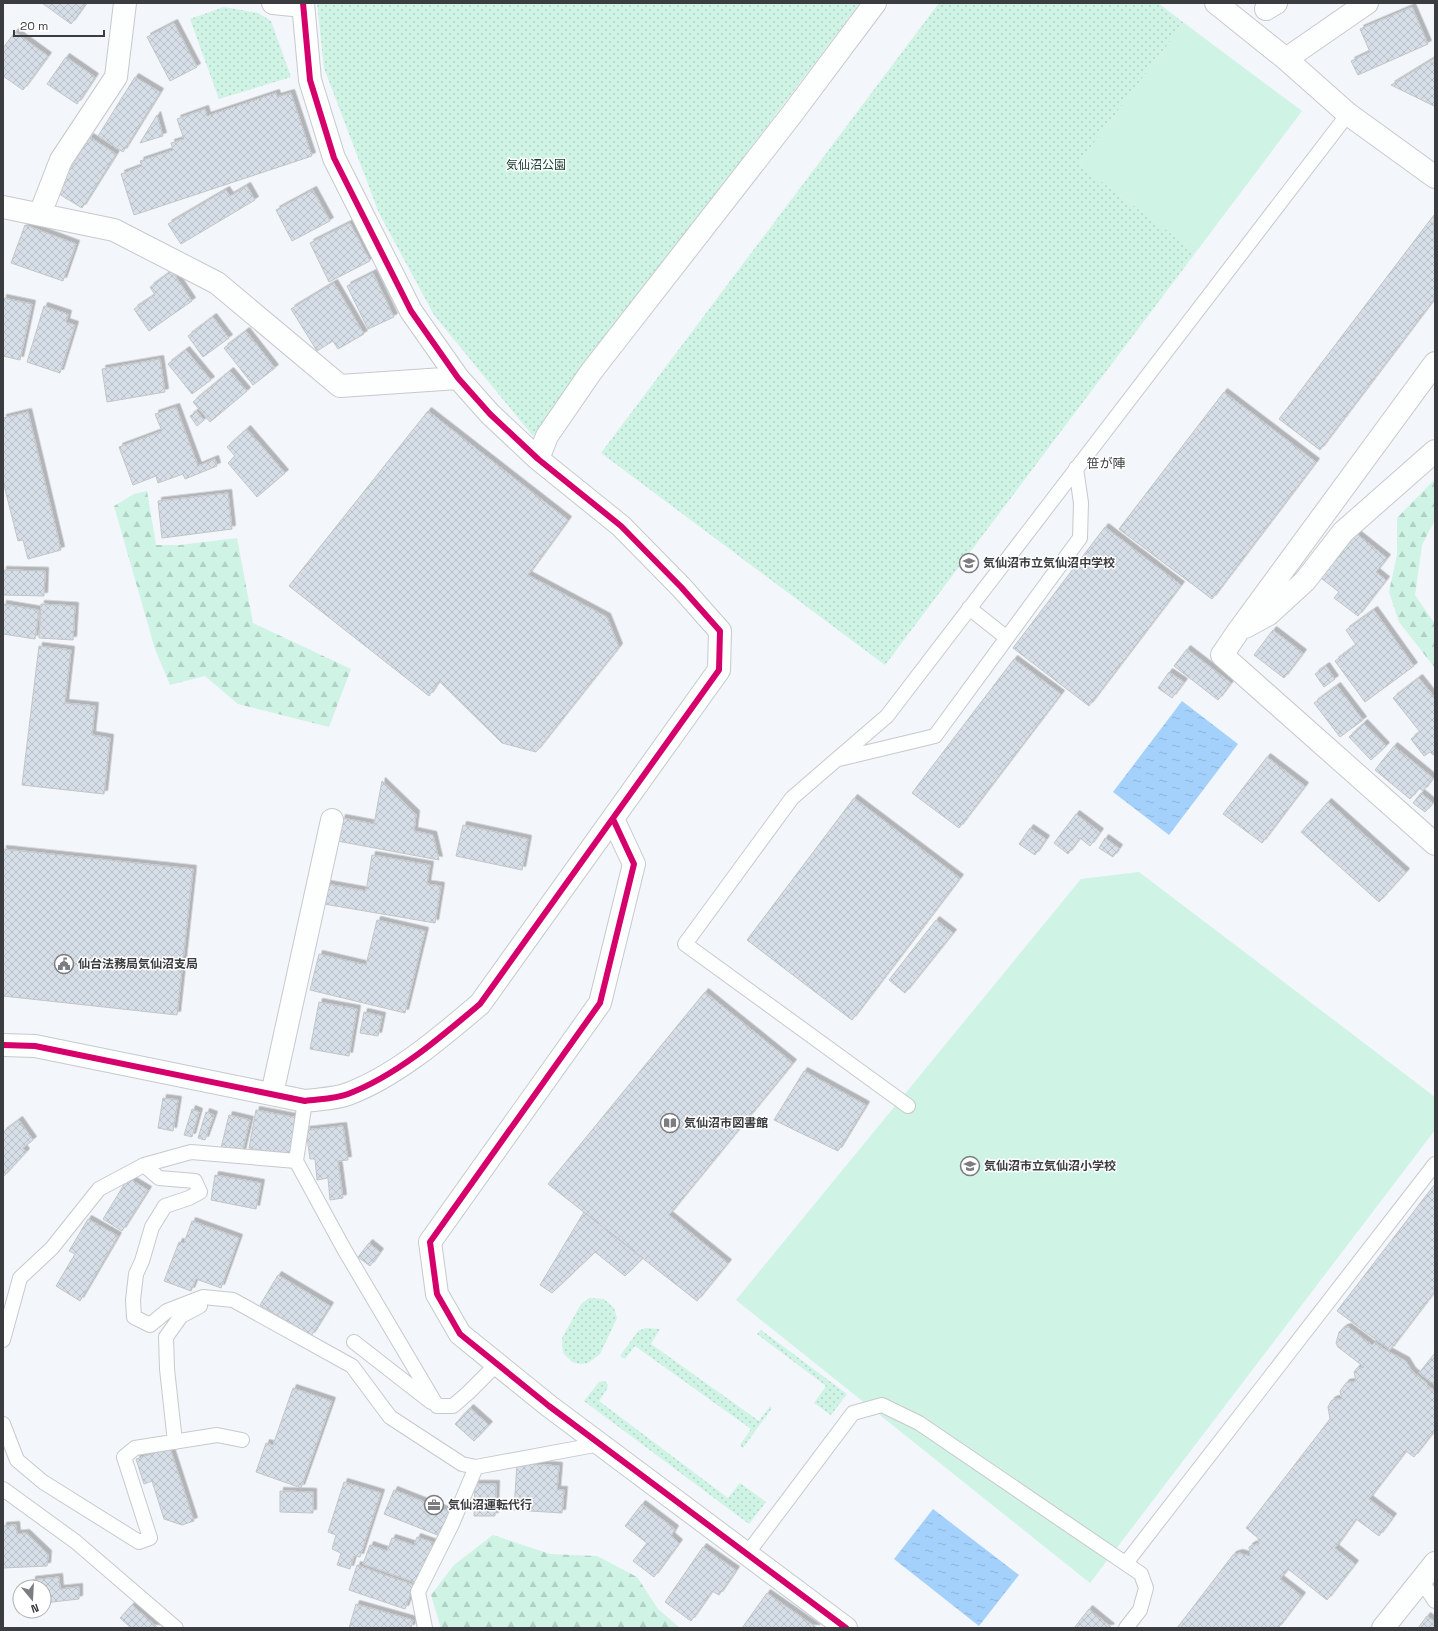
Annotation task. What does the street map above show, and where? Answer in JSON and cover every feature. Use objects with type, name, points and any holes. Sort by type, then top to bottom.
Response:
[{"type":"street","points":[[40,214],[61,160],[116,77],[126,3]]},
{"type":"street","points":[[3,1045],[35,1046],[305,1101],[347,1094],[385,1076],[432,1044],[480,1004],[719,670],[720,631],[681,587],[621,526],[538,459],[490,414],[458,378],[411,311],[334,158],[310,80],[303,4],[273,3]]},
{"type":"street","points":[[538,459],[547,436],[592,372],[792,114],[875,3]]},
{"type":"street","points":[[1216,3],[1286,59],[1348,114],[1435,177]]},
{"type":"street","points":[[1286,59],[1367,3]]},
{"type":"street","points":[[3,207],[114,230],[217,283],[340,386],[458,378]]},
{"type":"street","points":[[1435,363],[1222,655],[1435,844]]},
{"type":"street","points":[[1239,630],[1269,614],[1305,581],[1343,532],[1435,451]]},
{"type":"street","points":[[613,819],[634,864],[600,1003],[430,1242],[437,1294],[460,1334],[600,1444],[846,1628]]},
{"type":"street","points":[[272,1094],[332,820]]},
{"type":"street","points":[[1384,1628],[1435,1563]]},
{"type":"lane","points":[[908,1106],[685,944],[792,798],[887,716],[1348,114]]},
{"type":"lane","points":[[836,760],[935,736],[1080,538],[1081,503],[1076,468]]},
{"type":"lane","points":[[969,608],[1007,638]]},
{"type":"lane","points":[[305,1101],[296,1161],[344,1249],[436,1406]]},
{"type":"lane","points":[[3,1340],[20,1278],[52,1248],[99,1189],[144,1165],[191,1152],[296,1161]]},
{"type":"lane","points":[[1126,1563],[1435,1164]]},
{"type":"lane","points":[[144,1165],[159,1178],[195,1181],[200,1192],[189,1198],[165,1206],[152,1227],[142,1261],[136,1274],[133,1300],[134,1317],[150,1325],[167,1310],[203,1297],[233,1300],[352,1366],[390,1416],[462,1464],[476,1467],[600,1444]]},
{"type":"lane","points":[[175,1442],[167,1369],[166,1337],[181,1316],[215,1298]]},
{"type":"lane","points":[[354,1342],[436,1406],[453,1406],[468,1394],[497,1364]]},
{"type":"lane","points":[[748,1554],[853,1413],[882,1405],[919,1423],[1141,1574],[1146,1588],[1140,1610],[1126,1628]]},
{"type":"lane","points":[[3,1424],[17,1460],[43,1482],[140,1542],[150,1538],[124,1457],[135,1448],[217,1435],[242,1440]]},
{"type":"lane","points":[[425,1628],[418,1592],[452,1524],[476,1467]]},
{"type":"lane","points":[[3,1489],[76,1542],[176,1628]]},
{"type":"lane","points":[[1421,1580],[1435,1601]]},
{"type":"green space","name":"気仙沼公園","points":[[317,3],[860,3],[533,436],[434,315],[379,213],[324,68]]},
{"type":"green space","points":[[939,3],[1158,3],[1184,23],[1078,164],[1196,252],[885,665],[601,453]]},
{"type":"green space","points":[[224,7],[258,13],[271,21],[291,77],[219,99],[190,19]]},
{"type":"green space","points":[[1184,23],[1302,111],[1196,252],[1078,164]]},
{"type":"green space","points":[[1435,479],[1435,520],[1422,545],[1415,595],[1435,624],[1435,668],[1399,622],[1389,592],[1397,555],[1397,518]]},
{"type":"green space","points":[[147,491],[156,545],[180,545],[237,538],[253,623],[351,669],[329,727],[238,704],[205,676],[170,685],[155,649],[114,506],[134,494]]},
{"type":"green space","points":[[1139,872],[1435,1097],[1435,1130],[1090,1583],[736,1300],[1081,879]]},
{"type":"green space","points":[[589,1298],[604,1299],[614,1308],[617,1318],[600,1354],[588,1363],[580,1364],[572,1362],[563,1353],[562,1338],[581,1304]]},
{"type":"green space","points":[[646,1328],[660,1329],[651,1344],[759,1421],[770,1406],[772,1408],[743,1448],[740,1445],[751,1429],[635,1346],[625,1359],[620,1356],[638,1331]]},
{"type":"green space","points":[[761,1330],[847,1394],[831,1415],[814,1403],[826,1386],[757,1334]]},
{"type":"green space","points":[[605,1381],[608,1385],[607,1389],[599,1401],[728,1498],[740,1483],[766,1502],[749,1524],[584,1401],[599,1382]]},
{"type":"green space","points":[[493,1535],[550,1554],[597,1556],[637,1577],[658,1609],[680,1628],[441,1628],[431,1595],[454,1565]]},
{"type":"water","points":[[1182,701],[1238,744],[1169,835],[1113,792]]},
{"type":"water","points":[[933,1509],[1019,1575],[979,1626],[894,1559]]},
{"type":"building","points":[[42,3],[86,3],[71,24]]},
{"type":"building","points":[[1412,7],[1428,44],[1358,75],[1351,61],[1370,52],[1360,29]]},
{"type":"building","points":[[174,23],[197,67],[170,81],[147,37]]},
{"type":"building","points":[[15,32],[48,56],[23,90],[3,76],[3,48]]},
{"type":"building","points":[[66,57],[95,77],[77,104],[47,84]]},
{"type":"building","points":[[1435,58],[1434,106],[1391,85]]},
{"type":"building","points":[[135,77],[160,92],[123,152],[98,136]]},
{"type":"building","points":[[276,93],[277,97],[291,93],[312,156],[134,215],[121,174],[142,166],[140,161],[173,150],[171,143],[184,139],[177,119],[205,109],[207,116]]},
{"type":"building","points":[[157,115],[163,136],[140,143]]},
{"type":"building","points":[[90,137],[116,154],[82,208],[56,192]]},
{"type":"building","points":[[247,186],[255,200],[181,244],[168,224],[226,190],[230,196]]},
{"type":"building","points":[[313,190],[330,221],[292,241],[276,210]]},
{"type":"building","points":[[1434,215],[1435,298],[1320,450],[1279,419]]},
{"type":"building","points":[[350,223],[370,261],[329,282],[310,243]]},
{"type":"building","points":[[25,225],[76,244],[63,281],[11,263]]},
{"type":"building","points":[[172,271],[192,301],[149,331],[134,309],[155,295],[150,287]]},
{"type":"building","points":[[373,273],[394,317],[368,329],[347,286]]},
{"type":"building","points":[[334,283],[364,334],[338,349],[333,341],[317,351],[291,309]]},
{"type":"building","points":[[3,298],[32,304],[20,360],[3,356]]},
{"type":"building","points":[[44,306],[68,314],[66,322],[75,325],[60,373],[27,362]]},
{"type":"building","points":[[213,317],[229,338],[203,357],[188,336]]},
{"type":"building","points":[[246,331],[275,368],[253,385],[224,348]]},
{"type":"building","points":[[186,350],[211,380],[192,394],[168,364]]},
{"type":"building","points":[[160,359],[165,392],[107,402],[102,369]]},
{"type":"building","points":[[230,371],[247,391],[210,422],[193,402]]},
{"type":"building","points":[[1224,392],[1316,462],[1212,599],[1119,529]]},
{"type":"building","points":[[176,407],[198,466],[215,459],[217,466],[185,479],[183,474],[158,483],[156,476],[133,485],[119,447],[162,431],[155,414]]},
{"type":"building","points":[[197,411],[204,420],[197,426],[190,416]]},
{"type":"building","points":[[428,411],[568,520],[528,575],[607,617],[619,647],[536,752],[502,743],[439,681],[429,696],[289,586]]},
{"type":"building","points":[[28,412],[61,550],[28,559],[23,540],[18,541],[3,481],[3,418]]},
{"type":"building","points":[[247,429],[285,473],[257,497],[228,463],[235,456],[227,447]]},
{"type":"building","points":[[228,493],[232,529],[162,538],[158,501]]},
{"type":"building","points":[[1105,527],[1181,585],[1089,706],[1013,648]]},
{"type":"building","points":[[1353,531],[1387,558],[1376,572],[1386,580],[1358,616],[1334,598],[1339,592],[1317,575]]},
{"type":"building","points":[[3,570],[45,571],[44,596],[3,595]]},
{"type":"building","points":[[3,604],[39,610],[35,639],[3,634]]},
{"type":"building","points":[[41,604],[75,606],[73,640],[39,638]]},
{"type":"building","points":[[1374,610],[1414,666],[1365,702],[1335,661],[1356,645],[1346,630]]},
{"type":"building","points":[[1273,630],[1303,653],[1284,678],[1254,655]]},
{"type":"building","points":[[39,646],[71,650],[65,703],[95,706],[92,735],[110,738],[104,794],[22,785]]},
{"type":"building","points":[[1187,649],[1231,683],[1218,700],[1174,666]]},
{"type":"building","points":[[1014,659],[1061,694],[959,828],[912,793]]},
{"type":"building","points":[[1326,666],[1335,679],[1324,687],[1315,674]]},
{"type":"building","points":[[1169,672],[1184,682],[1172,698],[1158,688]]},
{"type":"building","points":[[1419,678],[1435,698],[1435,754],[1433,755],[1430,752],[1424,756],[1411,739],[1420,732],[1393,698]]},
{"type":"building","points":[[1337,686],[1363,720],[1340,737],[1314,703]]},
{"type":"building","points":[[1364,723],[1386,746],[1371,760],[1349,737]]},
{"type":"building","points":[[1394,746],[1433,778],[1423,791],[1419,788],[1410,799],[1375,770]]},
{"type":"building","points":[[1267,757],[1305,786],[1262,843],[1223,814]]},
{"type":"building","points":[[382,781],[416,814],[414,831],[433,835],[439,860],[337,841],[342,818],[374,824]]},
{"type":"building","points":[[1421,793],[1433,803],[1425,812],[1413,803]]},
{"type":"building","points":[[854,798],[960,878],[852,1020],[747,940]]},
{"type":"building","points":[[1328,802],[1406,872],[1379,902],[1301,832]]},
{"type":"building","points":[[1076,814],[1100,832],[1090,846],[1080,838],[1068,854],[1054,843]]},
{"type":"building","points":[[463,825],[528,839],[522,870],[456,856]]},
{"type":"building","points":[[1030,828],[1046,839],[1035,855],[1019,844]]},
{"type":"building","points":[[1105,838],[1119,848],[1113,857],[1099,848]]},
{"type":"building","points":[[3,849],[193,869],[177,1015],[3,996]]},
{"type":"building","points":[[372,855],[430,865],[427,884],[441,886],[435,923],[324,904],[327,884],[366,891]]},
{"type":"building","points":[[377,920],[425,931],[405,1013],[310,990],[319,954],[366,965]]},
{"type":"building","points":[[936,920],[953,933],[905,993],[889,980]]},
{"type":"building","name":"気仙沼市図書館","points":[[705,992],[793,1063],[669,1215],[728,1263],[697,1301],[548,1184]]},
{"type":"building","points":[[319,1002],[357,1009],[349,1056],[310,1049]]},
{"type":"building","points":[[364,1012],[382,1016],[378,1036],[360,1033]]},
{"type":"building","points":[[804,1071],[866,1105],[838,1151],[774,1120]]},
{"type":"building","points":[[163,1098],[178,1100],[173,1131],[158,1128]]},
{"type":"building","points":[[192,1109],[199,1112],[192,1137],[184,1135]]},
{"type":"building","points":[[256,1110],[298,1118],[291,1156],[249,1148]]},
{"type":"building","points":[[206,1112],[214,1115],[205,1140],[198,1138]]},
{"type":"building","points":[[229,1115],[250,1120],[242,1153],[221,1148]]},
{"type":"building","points":[[19,1120],[33,1140],[23,1148],[26,1152],[3,1177],[3,1132]]},
{"type":"building","points":[[343,1126],[348,1160],[338,1161],[343,1198],[330,1200],[328,1178],[317,1180],[315,1159],[310,1159],[306,1130]]},
{"type":"building","points":[[215,1175],[261,1183],[256,1209],[211,1200]]},
{"type":"building","points":[[128,1178],[148,1190],[122,1231],[103,1219]]},
{"type":"building","points":[[1435,1184],[1435,1291],[1390,1350],[1337,1311]]},
{"type":"building","points":[[584,1212],[643,1258],[625,1276],[595,1252],[552,1293],[540,1285]]},
{"type":"building","points":[[88,1219],[118,1236],[80,1301],[56,1286],[75,1254],[69,1251]]},
{"type":"building","points":[[192,1221],[239,1238],[221,1288],[196,1279],[191,1291],[164,1281],[179,1242],[184,1243]]},
{"type":"building","points":[[369,1243],[380,1252],[370,1266],[358,1257]]},
{"type":"building","points":[[278,1275],[330,1306],[311,1336],[260,1305]]},
{"type":"building","points":[[1348,1327],[1372,1345],[1375,1342],[1384,1349],[1406,1361],[1412,1371],[1435,1391],[1435,1430],[1414,1457],[1406,1451],[1369,1499],[1393,1517],[1379,1536],[1356,1519],[1335,1548],[1355,1564],[1327,1600],[1288,1569],[1280,1579],[1302,1596],[1278,1628],[1177,1628],[1233,1555],[1239,1553],[1250,1556],[1249,1547],[1259,1544],[1258,1538],[1246,1528],[1330,1419],[1328,1407],[1331,1401],[1335,1399],[1342,1399],[1340,1391],[1346,1383],[1356,1381],[1354,1372],[1357,1368],[1364,1367],[1338,1347],[1336,1343],[1339,1332]]},
{"type":"building","points":[[1435,1353],[1435,1385],[1419,1373]]},
{"type":"building","points":[[293,1388],[332,1401],[301,1488],[256,1472],[266,1443],[273,1445]]},
{"type":"building","points":[[470,1408],[489,1425],[474,1441],[455,1424]]},
{"type":"building","points":[[170,1448],[194,1521],[182,1525],[164,1519],[152,1481],[144,1484],[136,1459]]},
{"type":"building","points":[[517,1463],[559,1466],[557,1490],[564,1490],[562,1513],[514,1510]]},
{"type":"building","points":[[344,1482],[381,1493],[360,1557],[354,1556],[350,1569],[337,1565],[341,1553],[332,1549],[336,1535],[328,1532]]},
{"type":"building","points":[[475,1484],[496,1484],[495,1516],[474,1516]]},
{"type":"building","points":[[394,1490],[450,1512],[440,1536],[384,1514]]},
{"type":"building","points":[[280,1491],[313,1492],[313,1513],[280,1512]]},
{"type":"building","points":[[642,1504],[675,1529],[671,1536],[679,1543],[654,1577],[633,1561],[647,1543],[625,1526]]},
{"type":"building","points":[[16,1525],[17,1534],[26,1533],[48,1554],[47,1566],[3,1568],[3,1526]]},
{"type":"building","points":[[417,1537],[434,1543],[419,1584],[363,1564],[370,1545],[387,1551],[392,1538],[414,1545]]},
{"type":"building","points":[[703,1547],[736,1570],[719,1595],[712,1591],[691,1621],[665,1602]]},
{"type":"building","points":[[357,1565],[414,1585],[405,1609],[349,1590]]},
{"type":"building","points":[[59,1577],[60,1589],[79,1587],[79,1599],[52,1602],[52,1579],[41,1579]]},
{"type":"building","points":[[767,1593],[817,1628],[742,1628]]},
{"type":"building","points":[[356,1604],[413,1620],[411,1628],[349,1628]]},
{"type":"building","points":[[132,1605],[158,1628],[131,1628],[120,1618]]},
{"type":"building","points":[[1089,1609],[1111,1627],[1074,1628]]},
{"type":"building","points":[[1427,1616],[1435,1622],[1435,1628],[1418,1628]]},
{"type":"cycle path","points":[[3,1045],[35,1046],[305,1101],[338,1097],[366,1086],[417,1055],[480,1004],[719,670],[720,631],[681,587],[621,526],[538,459],[490,414],[458,378],[411,311],[334,158],[310,80],[303,3]]},
{"type":"cycle path","points":[[613,819],[634,864],[600,1003],[430,1242],[437,1294],[460,1334],[549,1406],[846,1628]]},
{"type":"place","name":"気仙沼市立気仙沼中学校","points":[[969,563]]},
{"type":"place","name":"仙台法務局気仙沼支局","points":[[64,964]]},
{"type":"place","name":"気仙沼市図書館","points":[[670,1123]]},
{"type":"place","name":"気仙沼市立気仙沼小学校","points":[[970,1166]]},
{"type":"place","name":"気仙沼運転代行","points":[[434,1505]]},
{"type":"district","name":"笹が陣","points":[[1106,463]]}]
